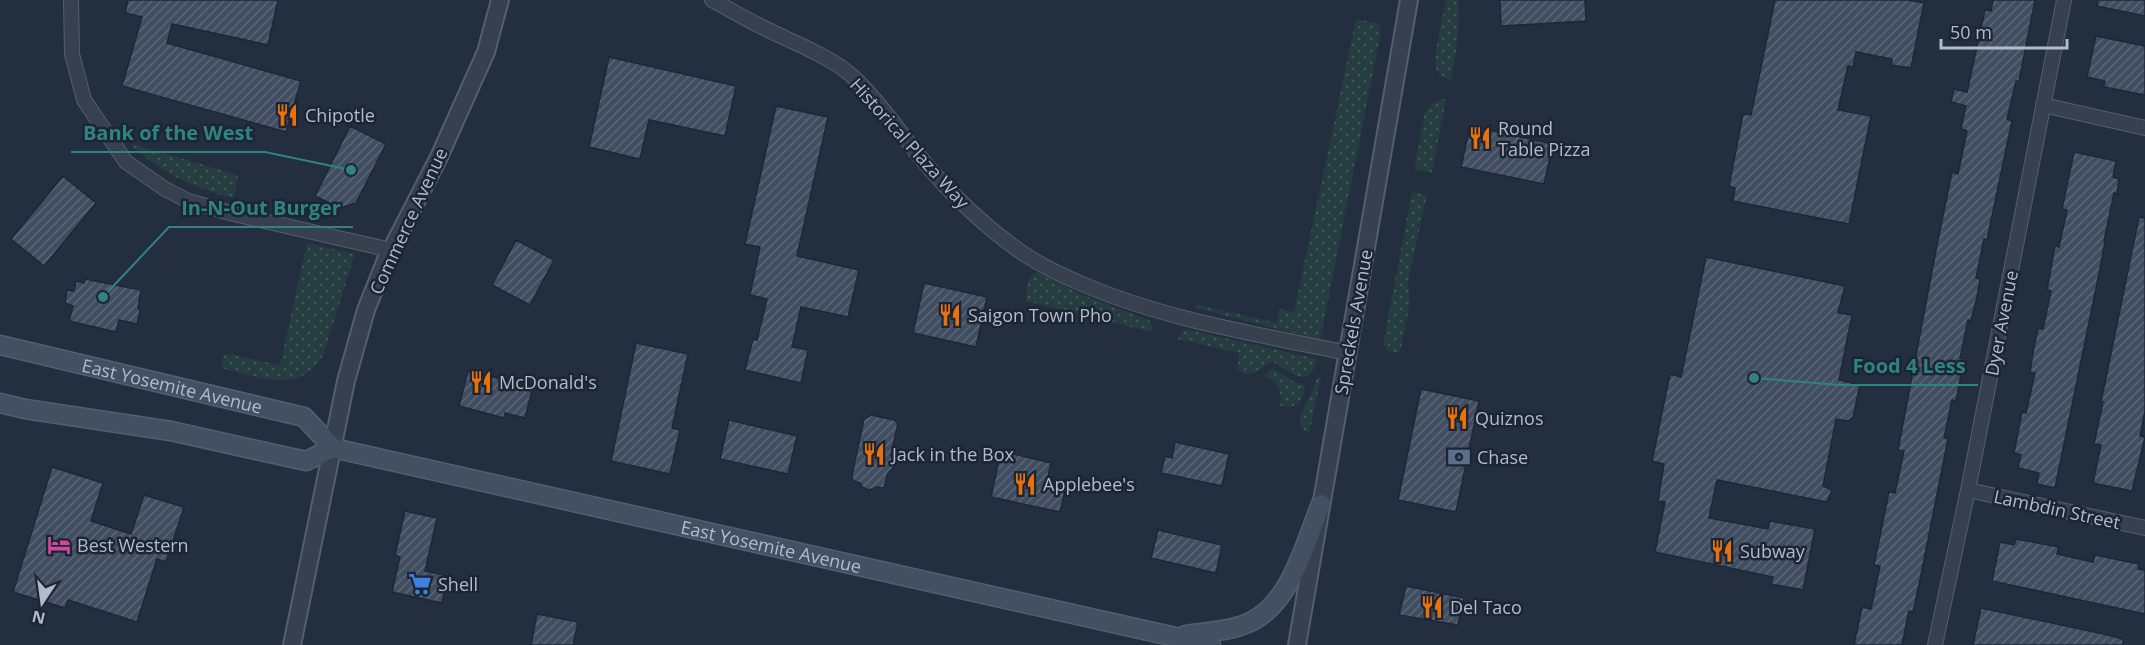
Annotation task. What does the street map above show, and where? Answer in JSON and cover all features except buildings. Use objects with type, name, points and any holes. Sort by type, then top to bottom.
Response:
[{"type":"main road","name":"East Yosemite Avenue","points":[[0,345],[304,417],[333,448],[1211,645]]},
{"type":"main road","points":[[0,403],[25,409],[171,431],[306,461],[333,448]]},
{"type":"main road","points":[[1174,637],[1240,626],[1261,616],[1274,605],[1289,582],[1321,504]]},
{"type":"street","points":[[70,0],[72,54],[84,100],[126,162],[165,189],[188,201],[234,214],[391,250]]},
{"type":"street","name":"Commerce Avenue","points":[[292,645],[346,381],[366,310],[391,250],[439,157],[486,52],[500,0]]},
{"type":"street","name":"Historical Plaza Way","points":[[711,0],[801,45],[850,74],[885,111],[929,168],[955,196],[985,224],[1024,254],[1055,272],[1116,299],[1169,315],[1348,353]]},
{"type":"street","name":"Spreckels Avenue","points":[[1297,645],[1409,0]]},
{"type":"street","name":"Dyer Avenue","points":[[1935,645],[1968,490],[2064,0]]},
{"type":"street","points":[[2043,105],[2145,128]]},
{"type":"street","name":"Lambdin Street","points":[[1968,490],[2145,528]]},
{"type":"green space","points":[[1446,0],[1458,0],[1459,10],[1458,40],[1451,80],[1440,74],[1435,63]]},
{"type":"green space","points":[[1356,19],[1380,24],[1381,32],[1320,340],[1196,308],[1194,304],[1277,323],[1279,309],[1294,312]]},
{"type":"green space","points":[[1446,100],[1432,173],[1414,169],[1425,112],[1433,103]]},
{"type":"green space","points":[[129,143],[238,175],[234,198],[205,190],[178,178],[153,163]]},
{"type":"green space","points":[[1412,192],[1427,195],[1408,281],[1410,304],[1400,353],[1387,351],[1383,344]]},
{"type":"green space","points":[[307,243],[355,254],[324,353],[315,367],[304,375],[278,380],[264,379],[221,368],[224,353],[280,365]]},
{"type":"green space","points":[[1037,272],[1083,295],[1149,320],[1153,327],[1151,332],[1026,301],[1029,280]]},
{"type":"green space","points":[[1185,329],[1317,359],[1310,375],[1305,377],[1299,377],[1273,362],[1252,374],[1243,373],[1237,370],[1239,353],[1177,339]]},
{"type":"green space","points":[[1273,368],[1293,381],[1305,385],[1301,400],[1295,405],[1280,406],[1281,396],[1278,388],[1273,381],[1264,376]]},
{"type":"green space","points":[[1318,377],[1321,377],[1309,434],[1301,427],[1300,418]]},
{"type":"place","name":"Chipotle","points":[[287,115]]},
{"type":"place","name":"Round Table Pizza","points":[[1480,138]]},
{"type":"place","name":"Bank of the West","points":[[351,170]]},
{"type":"place","name":"In-N-Out Burger","points":[[103,297]]},
{"type":"place","name":"Saigon Town Pho","points":[[950,315]]},
{"type":"place","name":"Food 4 Less","points":[[1754,378]]},
{"type":"place","name":"McDonald's","points":[[481,382]]},
{"type":"place","name":"Quiznos","points":[[1457,418]]},
{"type":"place","name":"Jack in the Box","points":[[874,454]]},
{"type":"place","name":"Chase","points":[[1459,457]]},
{"type":"place","name":"Applebee's","points":[[1025,484]]},
{"type":"place","name":"Best Western","points":[[59,545]]},
{"type":"place","name":"Subway","points":[[1722,551]]},
{"type":"place","name":"Shell","points":[[420,584]]},
{"type":"place","name":"Del Taco","points":[[1432,607]]}]
